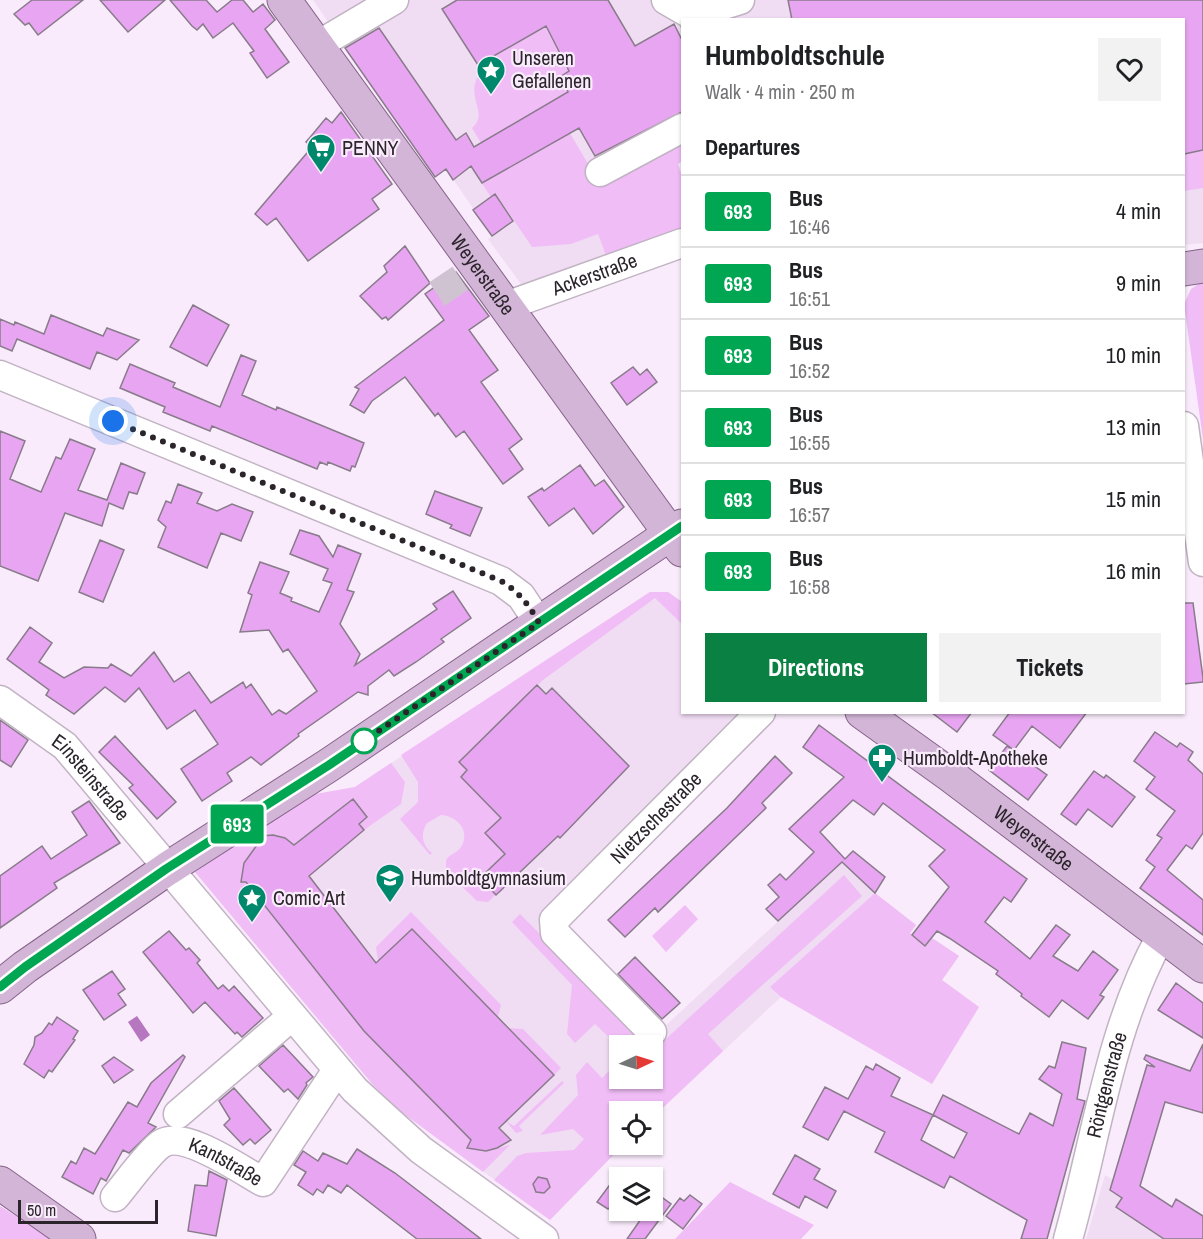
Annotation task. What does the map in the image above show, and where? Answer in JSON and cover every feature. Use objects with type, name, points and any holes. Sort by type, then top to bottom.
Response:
[{"type":"main road","name":"Weyerstraße","points":[[284,0],[318,45],[469,272],[506,306],[678,536]]},
{"type":"main road","points":[[1185,269],[1203,266]]},
{"type":"main road","points":[[0,987],[25,967],[166,869],[329,765],[539,623],[678,536]]},
{"type":"main road","name":"Weyerstraße","points":[[865,714],[1010,819],[1203,966]]},
{"type":"main road","points":[[0,1183],[79,1239]]},
{"type":"street","points":[[318,45],[394,0]]},
{"type":"street","points":[[666,0],[693,17],[740,0]]},
{"type":"street","points":[[600,172],[681,129]]},
{"type":"street","name":"Ackerstraße","points":[[506,306],[681,243]]},
{"type":"street","points":[[0,375],[501,581],[521,596],[539,623]]},
{"type":"street","points":[[1185,433],[1202,554]]},
{"type":"street","name":"Einsteinstraße","points":[[0,700],[65,746],[166,869]]},
{"type":"street","name":"Nietzschestraße","points":[[652,1032],[555,933],[553,924],[557,915],[759,714]]},
{"type":"street","points":[[166,869],[337,1070],[377,1112],[421,1150],[544,1239]]},
{"type":"street","name":"Röntgenstraße","points":[[1068,1239],[1118,1034],[1143,970],[1161,936]]},
{"type":"street","name":"Kantstraße","points":[[178,1114],[291,1017]]},
{"type":"street","name":"Kantstraße","points":[[115,1197],[161,1144],[174,1140],[190,1142],[263,1182],[337,1070]]},
{"type":"shaded area","points":[[313,0],[1203,0],[1203,243],[1185,245],[1185,18],[681,18],[681,162],[678,164],[681,173],[681,234],[526,291],[488,239],[492,236],[446,169],[435,177]]},
{"type":"shaded area","points":[[545,27],[569,71],[560,77],[568,93],[481,143],[472,128],[479,117],[474,93],[477,78],[483,74],[478,65]]},
{"type":"shaded area","points":[[570,133],[598,181],[681,135],[681,162],[678,164],[681,173],[681,234],[608,261],[598,234],[571,244],[532,247],[496,194],[491,197],[477,176]]},
{"type":"shaded area","points":[[1203,150],[1203,188],[1185,191],[1185,154]]},
{"type":"shaded area","points":[[1203,281],[1203,439],[1185,311],[1185,302],[1191,289]]},
{"type":"shaded area","name":"Humboldtgymnasium","points":[[650,592],[668,592],[681,601],[681,714],[747,714],[552,911],[540,934],[641,1035],[609,1035],[609,1089],[663,1089],[663,1035],[656,1035],[842,862],[875,893],[916,925],[910,933],[925,946],[932,938],[959,956],[942,980],[979,1007],[932,1084],[781,997],[663,1108],[663,1101],[609,1101],[609,1155],[613,1155],[550,1220],[400,1111],[374,1086],[195,872],[310,795],[355,787]]},
{"type":"shaded area","points":[[650,592],[668,592],[681,601],[681,623],[655,598],[543,680],[459,761],[467,770],[461,777],[501,818],[486,833],[521,870],[488,902],[477,901],[446,871],[446,860],[461,847],[464,841],[463,830],[457,821],[441,815],[427,823],[423,831],[423,839],[432,853],[430,855],[400,819],[418,802],[418,782],[401,755]]},
{"type":"shaded area","points":[[391,763],[405,782],[401,804],[364,830],[359,824],[367,817],[353,799],[291,848],[289,841],[276,835],[261,837],[244,863],[241,882],[252,882],[253,891],[365,1032],[472,1138],[467,1147],[486,1151],[510,1145],[483,1172],[400,1111],[374,1086],[195,872],[310,795],[355,787]]},
{"type":"shaded area","points":[[844,875],[862,896],[708,1034],[723,1051],[663,1108],[663,1101],[609,1101],[609,1155],[613,1155],[550,1220],[494,1180],[517,1156],[526,1153],[574,1150],[584,1139],[573,1129],[540,1135],[578,1095],[576,1075],[587,1062],[602,1078],[609,1071],[609,1089],[663,1089],[663,1042]]},
{"type":"shaded area","points":[[875,893],[916,925],[910,933],[925,946],[932,938],[959,956],[942,980],[979,1007],[932,1084],[781,997],[770,987]]},
{"type":"shaded area","points":[[685,905],[698,919],[666,952],[652,936]]},
{"type":"shaded area","points":[[411,912],[501,1005],[498,1017],[412,929],[378,961],[376,947]]},
{"type":"shaded area","points":[[520,914],[641,1035],[609,1035],[609,1037],[595,1024],[575,1043],[567,1034],[572,985],[512,922]]},
{"type":"shaded area","points":[[137,1016],[150,1035],[141,1042],[128,1022]]},
{"type":"shaded area","points":[[508,1028],[523,1029],[561,1068],[554,1075]]},
{"type":"shaded area","points":[[562,1081],[564,1083],[519,1126],[523,1131],[516,1133],[506,1121],[514,1126]]},
{"type":"shaded area","points":[[1105,1175],[1203,1237],[1203,1239],[1086,1239]]},
{"type":"shaded area","points":[[730,1182],[814,1225],[801,1239],[675,1239]]},
{"type":"shaded area","points":[[0,1206],[52,1239],[0,1239]]},
{"type":"building","points":[[32,0],[83,0],[38,35],[29,23],[25,25],[14,14]]},
{"type":"building","points":[[100,0],[165,0],[128,32]]},
{"type":"building","points":[[170,0],[206,0],[217,12],[232,0],[243,0],[253,12],[263,4],[275,20],[265,29],[289,62],[267,78],[250,53],[254,51],[233,23],[213,38],[203,24],[197,30],[192,26]]},
{"type":"building","points":[[457,0],[608,0],[635,46],[674,24],[681,38],[681,113],[595,156],[579,128],[482,183],[471,166],[453,180],[446,169],[435,177],[345,48],[379,28],[456,140],[466,133],[474,147],[568,92],[560,77],[569,71],[546,26],[478,65],[442,9]]},
{"type":"building","points":[[788,0],[1203,0],[1203,150],[1185,154],[1185,18],[792,18]]},
{"type":"building","name":"PENNY","points":[[341,112],[392,184],[372,199],[379,209],[308,261],[276,218],[267,225],[255,214],[312,147],[306,142],[326,118],[332,123]]},
{"type":"building","points":[[495,194],[513,221],[492,236],[473,210]]},
{"type":"building","points":[[405,246],[430,283],[388,320],[386,317],[382,319],[360,296],[387,272],[384,266]]},
{"type":"building","points":[[456,272],[489,316],[469,330],[498,370],[481,382],[522,439],[509,449],[523,469],[503,484],[464,431],[456,437],[438,413],[435,416],[405,377],[372,401],[364,413],[350,405],[359,389],[355,387],[444,320],[425,294]]},
{"type":"building","points":[[193,305],[229,325],[207,366],[170,347]]},
{"type":"building","points":[[51,315],[103,336],[107,328],[139,340],[117,360],[97,352],[90,369],[17,339],[12,351],[0,346],[0,319],[14,325],[15,322],[44,334]]},
{"type":"building","points":[[241,355],[256,361],[242,395],[364,443],[355,467],[352,466],[350,471],[328,462],[327,465],[320,462],[317,469],[212,426],[210,431],[163,412],[165,407],[120,388],[130,364],[175,383],[173,387],[220,407]]},
{"type":"building","points":[[633,367],[640,375],[647,369],[657,382],[627,405],[611,383]]},
{"type":"building","points":[[0,431],[25,441],[10,479],[41,492],[56,457],[61,459],[70,439],[95,449],[78,490],[107,500],[121,463],[145,473],[137,494],[129,492],[123,509],[109,503],[102,526],[65,513],[38,581],[0,566]]},
{"type":"building","points":[[580,465],[595,486],[604,480],[624,507],[593,534],[574,508],[549,526],[528,497],[542,488],[544,491]]},
{"type":"building","points":[[178,484],[202,493],[197,503],[217,511],[232,504],[253,512],[241,541],[221,533],[207,568],[158,547],[166,527],[158,520],[166,501],[171,503]]},
{"type":"building","points":[[435,491],[482,508],[470,536],[426,514]]},
{"type":"building","points":[[300,530],[319,536],[333,557],[338,545],[361,554],[347,590],[354,592],[340,624],[360,654],[355,665],[437,609],[433,604],[453,591],[471,618],[441,639],[444,642],[416,662],[394,676],[389,670],[368,686],[368,695],[358,692],[298,734],[299,736],[261,765],[251,757],[227,773],[232,781],[202,801],[181,769],[218,744],[195,710],[167,729],[139,688],[125,702],[105,687],[74,714],[46,695],[49,690],[7,659],[30,627],[52,643],[39,662],[64,678],[84,667],[108,668],[111,664],[131,676],[154,652],[174,682],[189,672],[211,703],[243,682],[246,688],[251,684],[272,715],[279,710],[286,714],[317,691],[288,649],[283,652],[269,630],[240,632],[252,595],[248,593],[260,562],[289,572],[280,593],[292,598],[291,601],[319,612],[332,583],[323,580],[328,569],[290,554]]},
{"type":"building","points":[[100,540],[124,550],[103,602],[79,592]]},
{"type":"building","points":[[1185,603],[1193,603],[1203,682],[1185,684]]},
{"type":"building","points":[[537,685],[546,694],[552,688],[629,766],[560,838],[558,836],[496,895],[480,878],[505,854],[485,833],[501,818],[461,777],[467,770],[459,762]]},
{"type":"building","points":[[934,714],[970,714],[957,732]]},
{"type":"building","points":[[1009,714],[1086,714],[1060,748],[1032,726],[1014,750],[993,735]]},
{"type":"building","points":[[0,720],[28,740],[11,767],[0,760]]},
{"type":"building","points":[[819,725],[1027,879],[1011,902],[1004,897],[985,922],[1030,959],[1056,925],[1070,935],[1053,956],[1078,971],[1093,951],[1118,970],[1100,995],[1104,997],[1088,1019],[1062,1000],[1049,1017],[996,974],[998,971],[949,938],[937,931],[925,946],[912,935],[949,887],[929,866],[945,850],[883,803],[874,815],[853,800],[820,832],[845,859],[853,851],[885,877],[875,893],[842,862],[778,921],[766,909],[779,897],[768,885],[780,874],[786,880],[814,852],[789,829],[844,777],[803,747]]},
{"type":"building","points":[[1155,732],[1177,747],[1180,743],[1193,752],[1188,760],[1203,774],[1203,833],[1192,849],[1186,845],[1167,870],[1203,900],[1203,935],[1140,888],[1155,867],[1146,860],[1162,838],[1157,835],[1175,811],[1146,789],[1155,777],[1134,761]]},
{"type":"building","points":[[115,736],[176,802],[157,819],[129,788],[133,785],[99,752]]},
{"type":"building","points":[[1007,746],[1047,775],[1028,800],[989,770]]},
{"type":"building","points":[[775,756],[792,773],[762,803],[766,808],[658,912],[655,908],[625,937],[608,920],[727,808]]},
{"type":"building","points":[[1094,771],[1104,778],[1106,775],[1135,797],[1112,827],[1088,809],[1076,825],[1061,814]]},
{"type":"building","points":[[353,799],[367,817],[359,824],[364,830],[309,876],[376,963],[412,929],[554,1075],[499,1128],[511,1140],[497,1148],[486,1151],[467,1148],[471,1140],[364,1031],[246,882],[241,882],[244,863],[257,845],[254,841],[261,836],[273,835],[285,838],[294,845]]},
{"type":"building","points":[[89,801],[120,843],[54,883],[57,888],[0,928],[0,876],[42,846],[51,859],[87,835],[72,812]]},
{"type":"building","points":[[169,931],[186,950],[189,948],[200,960],[197,963],[218,989],[223,985],[229,991],[234,986],[263,1018],[242,1037],[237,1032],[235,1034],[205,1002],[193,1013],[143,952]]},
{"type":"building","points":[[635,957],[680,1003],[662,1019],[618,974]]},
{"type":"building","points":[[112,971],[125,989],[118,994],[126,1005],[104,1020],[83,990]]},
{"type":"building","points":[[1176,983],[1203,1003],[1203,1038],[1158,1010]]},
{"type":"building","points":[[57,1017],[78,1031],[73,1039],[75,1040],[52,1072],[49,1070],[44,1078],[24,1064],[34,1045],[35,1037],[42,1033],[49,1023],[52,1025]]},
{"type":"building","points":[[1062,1042],[1086,1048],[1077,1099],[1085,1101],[1047,1239],[1021,1239],[1027,1220],[950,1176],[944,1188],[875,1152],[885,1132],[844,1111],[828,1140],[803,1127],[825,1087],[848,1099],[866,1066],[873,1070],[876,1064],[900,1078],[891,1096],[933,1115],[943,1095],[1019,1134],[1030,1113],[1053,1126],[1062,1094],[1039,1079],[1049,1066],[1055,1068]],"holes":[[[933,1115],[967,1133],[954,1158],[921,1140]]]},
{"type":"building","points":[[1203,1044],[1203,1113],[1165,1102],[1140,1186],[1172,1207],[1176,1199],[1203,1216],[1203,1239],[1164,1239],[1116,1207],[1122,1198],[1110,1190],[1147,1065],[1155,1067],[1144,1059],[1146,1055],[1190,1071]]},
{"type":"building","points":[[283,1045],[313,1077],[306,1083],[298,1099],[288,1089],[284,1092],[259,1066]]},
{"type":"building","points":[[183,1055],[185,1057],[148,1123],[156,1127],[129,1153],[123,1150],[106,1181],[101,1178],[93,1194],[62,1177],[71,1161],[76,1164],[84,1148],[95,1154],[128,1102],[137,1107],[151,1083]]},
{"type":"building","points":[[114,1057],[133,1070],[114,1083],[102,1066]]},
{"type":"building","points":[[234,1088],[271,1130],[255,1144],[250,1139],[243,1145],[224,1125],[230,1119],[219,1101]]},
{"type":"building","points":[[357,1149],[395,1173],[481,1239],[417,1239],[347,1185],[341,1193],[328,1185],[323,1193],[317,1189],[313,1195],[298,1185],[306,1172],[294,1165],[303,1151],[318,1161],[323,1153],[347,1164]]},
{"type":"building","points":[[795,1155],[820,1169],[814,1179],[836,1191],[827,1208],[805,1196],[799,1208],[773,1194]]},
{"type":"building","points":[[209,1171],[227,1180],[216,1236],[188,1231],[195,1185],[207,1186]]},
{"type":"building","points":[[538,1177],[547,1179],[550,1187],[544,1193],[536,1192],[533,1184]]},
{"type":"building","points":[[609,1186],[609,1208],[597,1202]]},
{"type":"building","points":[[690,1195],[702,1204],[683,1229],[666,1216],[680,1198],[684,1201]]},
{"type":"building","points":[[663,1198],[671,1204],[663,1215]]},
{"type":"building","points":[[640,1221],[658,1221],[645,1239],[627,1239]]},
{"type":"tunnel","points":[[437,294],[461,278]]},
{"type":"bus line","name":"693","points":[[0,987],[25,967],[166,869],[329,765],[681,527]]},
{"type":"place","name":"Unseren Gefallenen","points":[[491,96]]},
{"type":"place","name":"PENNY","points":[[321,174]]},
{"type":"place","name":"Humboldt-Apotheke","points":[[882,784]]},
{"type":"place","name":"Humboldtgymnasium","points":[[390,904]]},
{"type":"place","name":"Comic Art","points":[[252,924]]},
{"type":"route","points":[[113,421],[501,581],[527,603],[539,623],[362,742],[364,741]]}]
